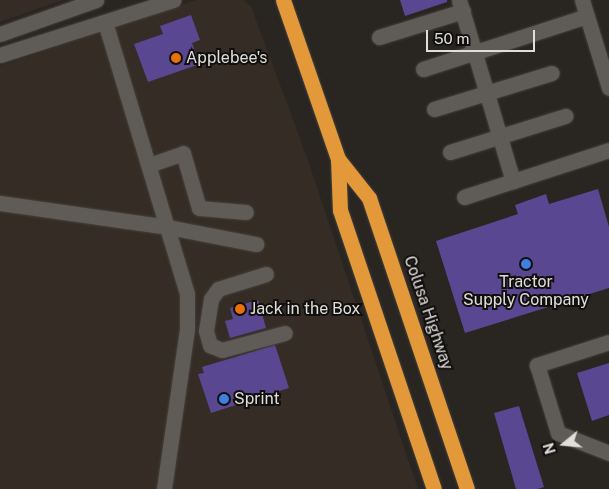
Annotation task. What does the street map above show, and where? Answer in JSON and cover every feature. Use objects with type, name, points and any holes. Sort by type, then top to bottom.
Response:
[{"type":"highway","name":"Colusa Highway","points":[[283,0],[338,159],[340,210],[434,489]]},
{"type":"highway","name":"Colusa Highway","points":[[338,159],[370,198],[467,489]]},
{"type":"street","points":[[0,34],[95,0]]},
{"type":"street","points":[[0,55],[173,0]]},
{"type":"street","points":[[582,0],[608,83]]},
{"type":"street","points":[[379,37],[461,5],[513,181]]},
{"type":"street","points":[[423,69],[587,16]]},
{"type":"street","points":[[104,22],[168,226],[187,294],[188,310],[164,489]]},
{"type":"street","points":[[434,109],[552,73]]},
{"type":"street","points":[[450,152],[565,116]]},
{"type":"street","points":[[464,197],[609,150]]},
{"type":"street","points":[[149,165],[183,153],[199,208],[246,212]]},
{"type":"street","points":[[0,203],[168,226],[256,244]]},
{"type":"street","points":[[266,274],[218,289],[210,299],[206,331],[210,345],[222,350],[285,333]]},
{"type":"street","points":[[609,342],[537,365],[558,433],[609,453]]},
{"type":"shaded area","points":[[0,0],[63,0],[0,22]]},
{"type":"shaded area","points":[[197,0],[243,0],[251,7],[305,152],[418,489],[0,489],[0,66]]},
{"type":"building","points":[[400,0],[447,0],[447,2],[405,16]]},
{"type":"building","points":[[191,15],[200,40],[192,43],[200,64],[148,82],[134,44],[163,34],[160,26]]},
{"type":"building","name":"Tractor Supply Company","points":[[598,189],[609,227],[609,288],[465,333],[436,241],[518,214],[515,205],[546,194],[549,204]]},
{"type":"building","points":[[258,300],[266,328],[230,338],[225,321],[233,319],[230,308]]},
{"type":"building","points":[[275,345],[289,388],[211,413],[198,374],[204,373],[202,367]]},
{"type":"building","points":[[609,363],[609,415],[592,421],[577,373]]},
{"type":"building","points":[[519,406],[544,487],[538,489],[516,489],[494,413]]},
{"type":"place","name":"Applebee's","points":[[176,58]]},
{"type":"place","name":"Tractor Supply Company","points":[[526,264]]},
{"type":"place","name":"Jack in the Box","points":[[240,309]]},
{"type":"place","name":"Sprint","points":[[224,399]]}]
